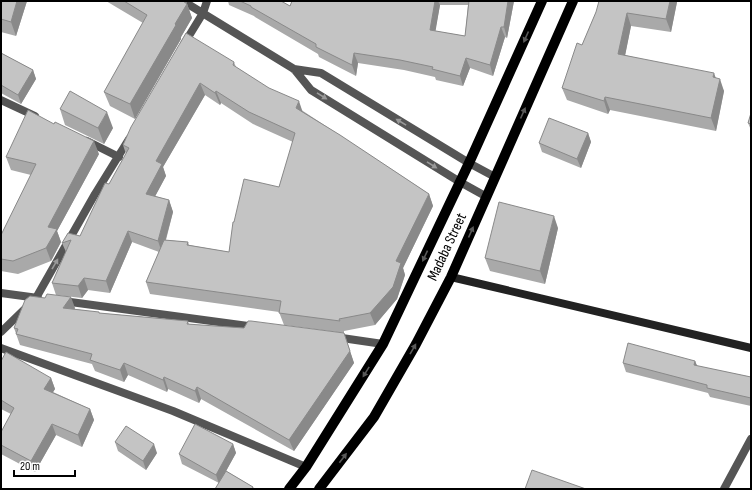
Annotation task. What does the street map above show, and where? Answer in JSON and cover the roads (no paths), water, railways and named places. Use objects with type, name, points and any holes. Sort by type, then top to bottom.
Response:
[{"type":"main road","name":"Madaba Street","points":[[289,489],[306,467],[384,344],[469,163],[542,1]]},
{"type":"main road","name":"Madaba Street","points":[[319,489],[374,417],[416,344],[451,276],[573,1]]},
{"type":"street","points":[[183,1],[294,69],[311,90],[460,182],[487,197]]},
{"type":"street","points":[[179,54],[203,13],[207,1]]},
{"type":"street","points":[[294,69],[321,73],[469,163],[496,177]]},
{"type":"street","points":[[1,100],[42,120]]},
{"type":"street","points":[[1,332],[44,299],[95,194],[135,129]]},
{"type":"street","points":[[77,137],[119,157]]},
{"type":"street","points":[[451,276],[751,348]]},
{"type":"street","points":[[1,293],[265,328]]},
{"type":"street","points":[[328,336],[384,344]]},
{"type":"street","points":[[1,348],[173,411],[306,467]]},
{"type":"street","points":[[724,489],[751,439]]}]
